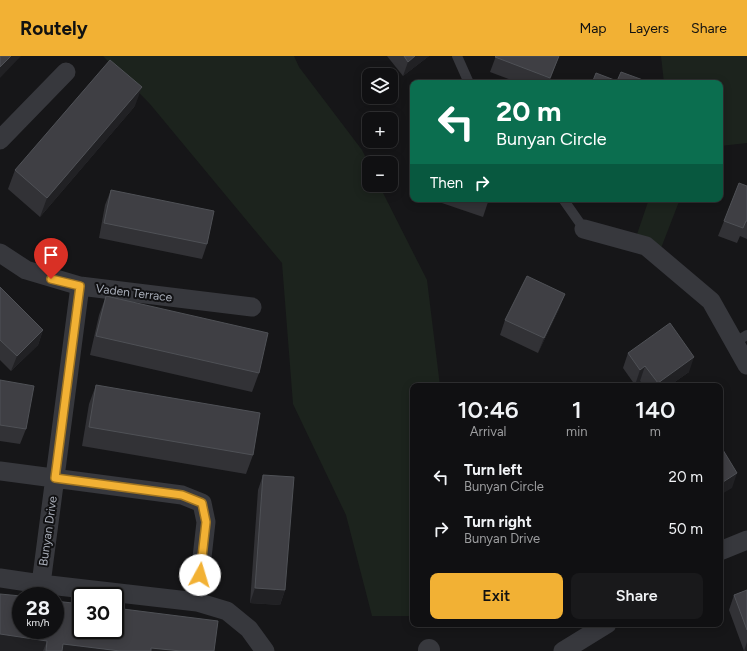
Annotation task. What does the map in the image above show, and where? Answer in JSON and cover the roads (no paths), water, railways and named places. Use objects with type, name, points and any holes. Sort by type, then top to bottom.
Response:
[{"type":"street","points":[[0,140],[66,72]]},
{"type":"street","points":[[584,229],[646,246],[711,301],[741,339],[747,365]]},
{"type":"street","name":"Vaden Terrace","points":[[0,253],[26,270],[80,286],[252,306]]},
{"type":"street","name":"Bunyan Drive","points":[[41,584],[80,286]]},
{"type":"street","points":[[0,471],[182,495],[202,503],[206,522],[197,602]]},
{"type":"street","points":[[723,550],[747,540]]},
{"type":"street","points":[[0,578],[197,602],[227,611],[249,629],[266,651]]},
{"type":"street","points":[[563,651],[602,627]]},
{"type":"lane","points":[[457,56],[468,80]]},
{"type":"lane","points":[[565,202],[584,229]]}]
